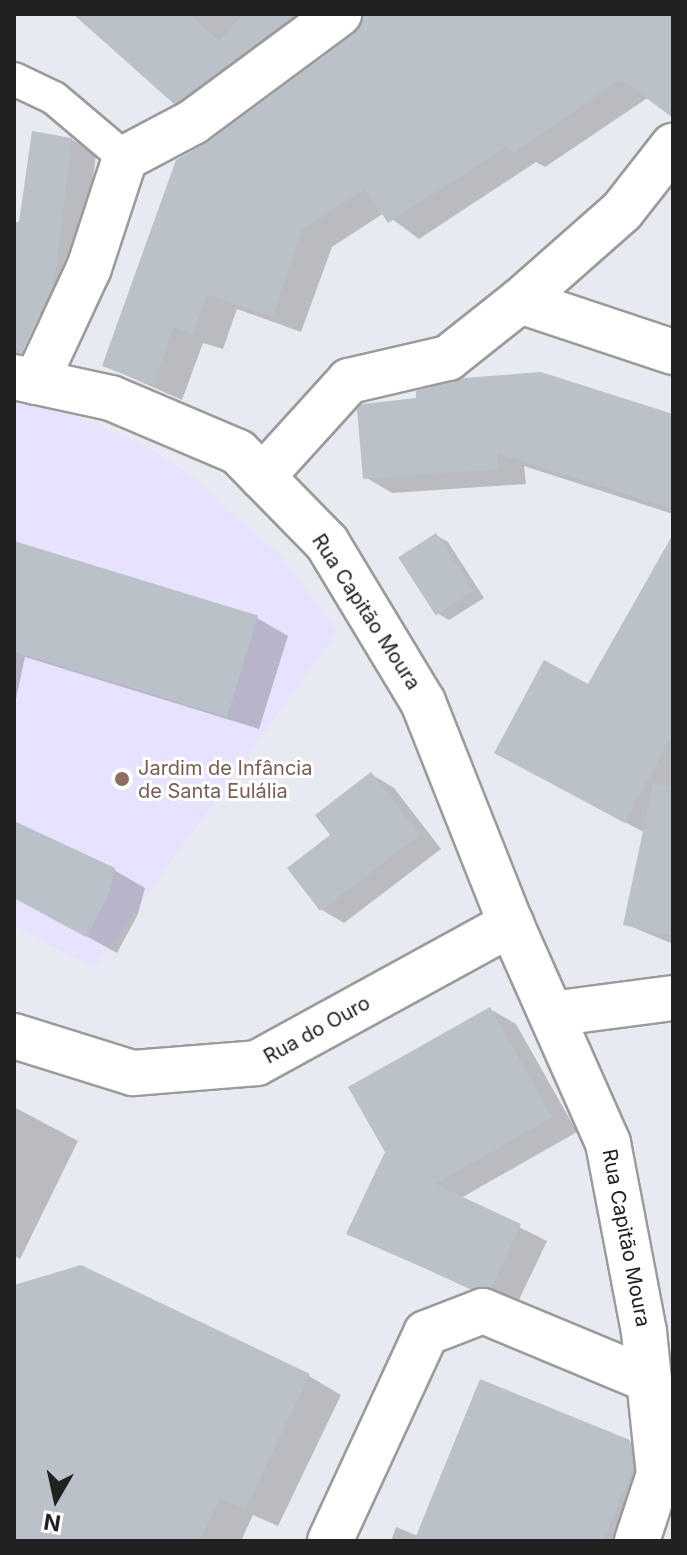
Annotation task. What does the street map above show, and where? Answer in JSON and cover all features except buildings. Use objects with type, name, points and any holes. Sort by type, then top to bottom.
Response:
[{"type":"street","points":[[25,379],[89,268],[125,158],[193,122],[339,14]]},
{"type":"street","points":[[262,477],[349,381],[448,358],[520,301],[622,211],[673,146]]},
{"type":"street","points":[[520,301],[673,352]]},
{"type":"street","name":"Rua Capitão Moura","points":[[25,379],[111,398],[238,452],[327,543],[423,702],[511,924],[608,1143],[666,1470]]},
{"type":"street","name":"Rua do Ouro","points":[[14,1036],[133,1073],[257,1063],[511,924]]},
{"type":"street","points":[[551,1014],[673,998]]},
{"type":"street","points":[[330,1541],[426,1333],[483,1311],[649,1380]]},
{"type":"street","points":[[637,1541],[666,1470]]},
{"type":"lane","points":[[14,79],[54,98],[125,158]]},
{"type":"shaded area","name":"Jardim de Infância de Santa Eulália","points":[[14,392],[143,444],[193,477],[279,554],[338,631],[95,967],[14,928]]},
{"type":"place","name":"Jardim de Infância de Santa Eulália","points":[[122,779]]}]
